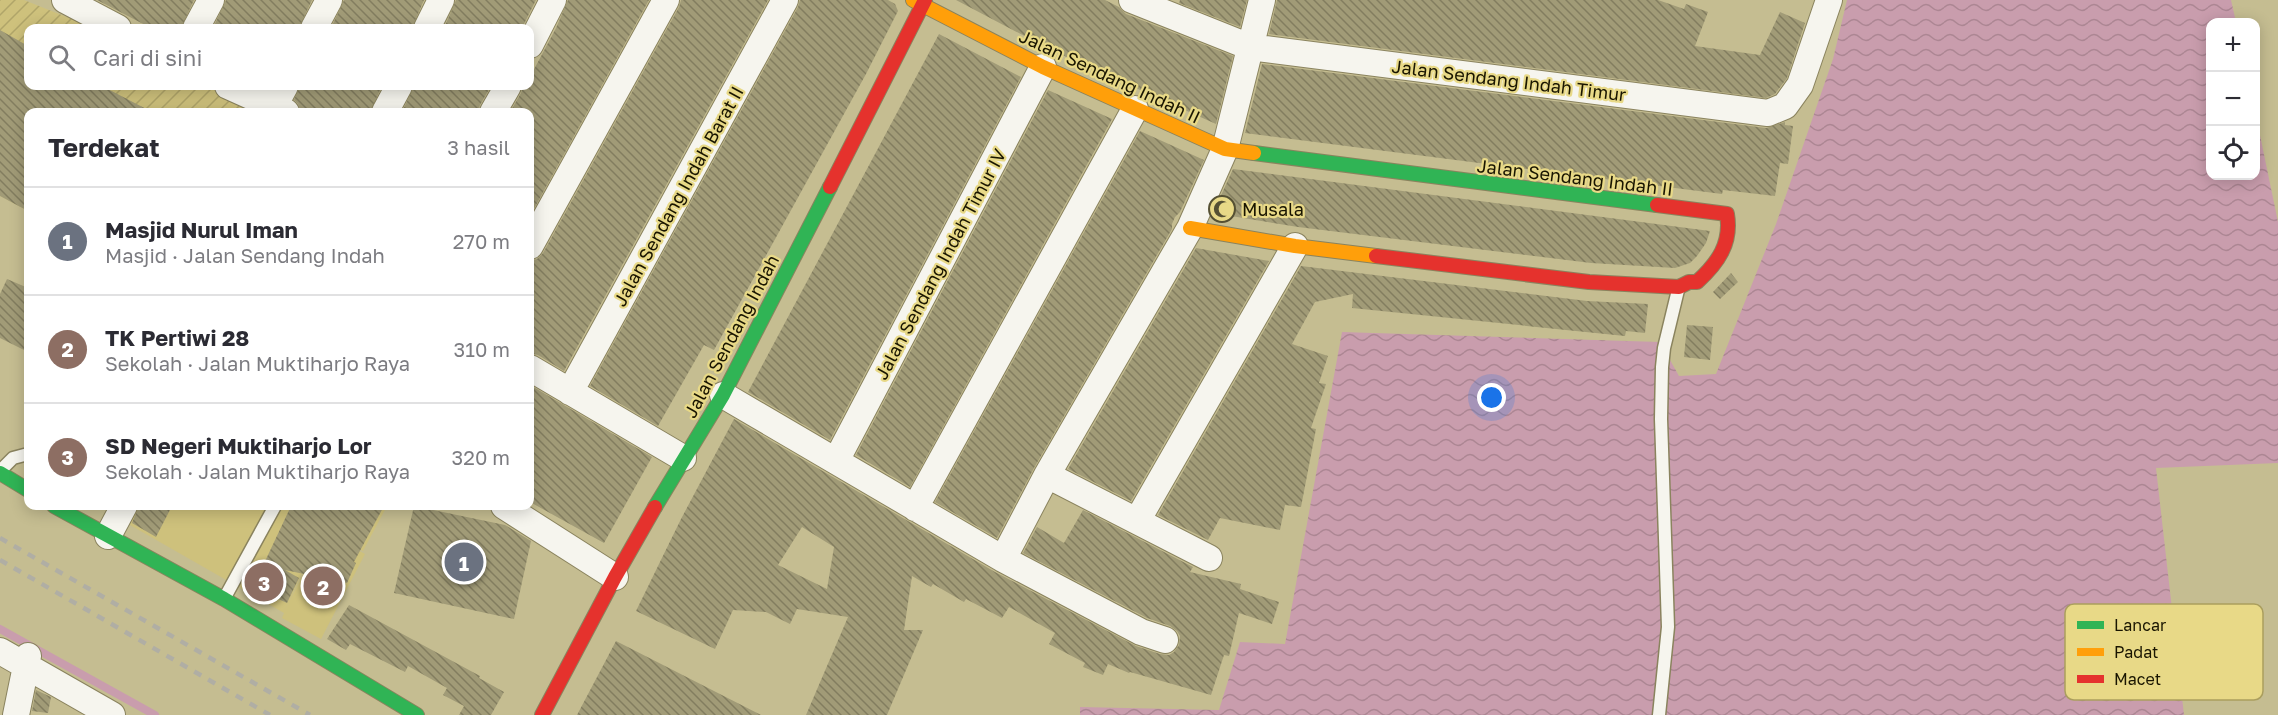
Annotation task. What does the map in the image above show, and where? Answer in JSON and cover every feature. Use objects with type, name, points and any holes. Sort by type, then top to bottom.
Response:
[{"type":"street","points":[[65,0],[93,6],[113,24]]},
{"type":"street","points":[[198,24],[211,0]]},
{"type":"street","points":[[316,24],[329,0]]},
{"type":"street","points":[[429,24],[441,0]]},
{"type":"street","points":[[534,37],[553,0]]},
{"type":"street","points":[[534,239],[666,0]]},
{"type":"street","name":"Jalan Sendang Indah Barat II","points":[[570,392],[785,0]]},
{"type":"street","points":[[1003,559],[1047,475],[1190,228],[1225,149],[1262,0]]},
{"type":"street","name":"Jalan Sendang Indah Timur","points":[[1146,3],[1250,47],[1768,113],[1785,106],[1800,85],[1829,0]]},
{"type":"street","name":"Jalan Sendang Indah II","points":[[920,2],[1043,67],[1225,149],[1727,214],[1730,230],[1721,256],[1711,270],[1697,282],[1689,282],[1679,287]]},
{"type":"street","name":"Jalan Sendang Indah","points":[[542,715],[615,577],[683,458],[723,395],[920,2]]},
{"type":"street","name":"Jalan Sendang Indah Timur IV","points":[[836,461],[1043,67]]},
{"type":"street","points":[[239,90],[279,104]]},
{"type":"street","points":[[387,108],[397,90]]},
{"type":"street","points":[[495,108],[506,90]]},
{"type":"street","points":[[915,508],[1135,109]]},
{"type":"street","points":[[1190,228],[1295,246],[1589,282],[1679,287]]},
{"type":"street","points":[[1137,521],[1295,246]]},
{"type":"street","points":[[534,370],[683,458]]},
{"type":"street","points":[[723,395],[1003,559],[1141,632],[1165,640]]},
{"type":"street","points":[[0,472],[24,487]]},
{"type":"street","points":[[1047,475],[1209,558]]},
{"type":"street","points":[[61,510],[224,599],[417,715]]},
{"type":"street","points":[[108,537],[122,510]]},
{"type":"street","points":[[510,510],[615,577]]},
{"type":"street","points":[[0,651],[26,660],[112,715]]},
{"type":"street","points":[[16,715],[26,660]]},
{"type":"lane","points":[[1659,715],[1668,627],[1661,419],[1662,367],[1664,348],[1679,287]]},
{"type":"lane","points":[[0,472],[13,458],[24,455]]},
{"type":"lane","points":[[224,599],[273,510]]},
{"type":"shaded area","points":[[0,0],[24,0],[84,24],[24,24],[24,90],[226,90],[255,108],[24,108],[24,209],[0,196]]},
{"type":"shaded area","points":[[119,510],[385,510],[363,551],[322,530],[285,610],[324,532],[365,554],[321,639],[282,618],[284,613],[116,517]]},
{"type":"water","points":[[1847,0],[2231,0],[2235,18],[2206,18],[2206,180],[2260,180],[2260,135],[2278,222],[2278,463],[2156,468],[2171,604],[2065,604],[2065,700],[2182,700],[2184,715],[1080,715],[1080,707],[1219,710],[1240,642],[1285,644],[1342,332],[1660,342],[1679,376],[1716,374],[1776,224],[1833,59]]},
{"type":"building","points":[[97,0],[194,0],[183,24],[143,24]]},
{"type":"building","points":[[226,0],[312,0],[301,24],[215,24]]},
{"type":"building","points":[[344,0],[424,0],[414,24],[333,24]]},
{"type":"building","points":[[456,0],[536,0],[524,24],[446,24]]},
{"type":"building","points":[[568,0],[649,0],[534,209],[534,108],[512,108],[522,90],[534,90],[534,69]]},
{"type":"building","points":[[681,0],[768,0],[564,371],[534,354],[534,260],[543,253]]},
{"type":"building","points":[[800,0],[888,0],[895,4],[898,11],[866,74],[714,350],[704,345],[658,426],[590,386]]},
{"type":"building","points":[[956,0],[1105,0],[1119,7],[1126,14],[1233,56],[1216,124],[1051,50]]},
{"type":"building","points":[[1180,0],[1247,0],[1240,27],[1179,3]]},
{"type":"building","points":[[1277,0],[1658,0],[1684,9],[1686,4],[1708,12],[1695,46],[1760,55],[1780,12],[1805,23],[1787,78],[1775,94],[1766,98],[1269,34]]},
{"type":"building","points":[[0,30],[24,44],[24,90],[110,90],[144,108],[24,108],[24,209],[0,196]]},
{"type":"building","points":[[939,34],[1021,77],[830,440],[748,392]]},
{"type":"building","points":[[1262,64],[1766,128],[1785,122],[1785,125],[1793,126],[1788,164],[1780,163],[1775,196],[1723,190],[1722,194],[1245,133]]},
{"type":"building","points":[[298,90],[380,90],[372,108],[300,108],[294,100]]},
{"type":"building","points":[[412,90],[489,90],[479,108],[404,108]]},
{"type":"building","points":[[1048,90],[1112,119],[910,487],[856,455]]},
{"type":"building","points":[[1140,131],[1204,160],[1180,212],[1175,217],[1172,229],[1034,468],[997,538],[935,502]]},
{"type":"building","points":[[1233,169],[1710,231],[1706,243],[1697,256],[1690,263],[1675,268],[1591,263],[1298,227],[1213,213]]},
{"type":"building","points":[[1196,248],[1269,261],[1131,501],[1068,469]]},
{"type":"building","points":[[1301,266],[1587,301],[1648,304],[1645,333],[1626,331],[1625,336],[1352,308],[1353,294],[1315,302],[1292,344],[1328,356],[1319,383],[1326,384],[1311,428],[1316,429],[1301,507],[1285,505],[1280,530],[1220,518],[1208,540],[1158,515]]},
{"type":"building","points":[[1731,273],[1738,282],[1720,299],[1713,292]]},
{"type":"building","points":[[7,279],[24,286],[24,350],[0,338],[0,294]]},
{"type":"building","points":[[1687,325],[1713,327],[1710,360],[1684,357]]},
{"type":"building","points":[[534,387],[652,457],[604,543],[534,504]]},
{"type":"building","points":[[734,419],[995,572],[1136,646],[1169,655],[1179,645],[1180,636],[1170,626],[1147,618],[1023,553],[1037,527],[1064,543],[1083,510],[1193,567],[1190,572],[1241,584],[1240,589],[1279,602],[1272,624],[1239,613],[1229,656],[1224,655],[1211,695],[1129,673],[1108,664],[1103,675],[1083,667],[1085,663],[1049,644],[1055,633],[1009,607],[1002,618],[966,599],[964,602],[933,584],[931,587],[912,576],[904,630],[923,630],[887,715],[806,715],[848,617],[797,609],[790,624],[766,612],[733,610],[715,649],[636,611]],"holes":[[[802,527],[834,547],[827,589],[778,565]]]},
{"type":"building","points":[[137,510],[170,510],[156,537],[132,523]]},
{"type":"building","points":[[289,510],[382,510],[354,562],[356,563],[347,583],[285,570],[299,578],[287,603],[253,587]]},
{"type":"building","points":[[413,510],[433,510],[505,525],[531,541],[514,619],[394,593]]},
{"type":"building","points":[[349,605],[480,676],[479,678],[504,692],[491,715],[459,715],[464,706],[443,695],[447,688],[408,666],[405,672],[350,644],[346,650],[327,639]]},
{"type":"building","points":[[616,641],[761,715],[577,715]]},
{"type":"building","points":[[36,690],[51,697],[48,713],[32,711]]},
{"type":"waterway","points":[[0,629],[155,715]]},
{"type":"railway","points":[[0,538],[310,715]]},
{"type":"railway","points":[[0,560],[270,715]]},
{"type":"traffic: fast","points":[[1254,153],[1657,205]]},
{"type":"traffic: fast","points":[[655,507],[723,395],[830,187]]},
{"type":"traffic: fast","points":[[0,473],[24,488]]},
{"type":"traffic: fast","points":[[61,510],[224,599],[417,715]]},
{"type":"traffic: slow","points":[[913,0],[1043,67],[1225,149],[1254,153]]},
{"type":"traffic: slow","points":[[1190,228],[1295,246],[1376,256]]},
{"type":"traffic: jam","points":[[830,187],[925,0]]},
{"type":"traffic: jam","points":[[1376,256],[1589,282],[1679,287],[1689,282],[1697,282],[1722,252],[1727,234],[1727,214],[1657,205]]},
{"type":"traffic: jam","points":[[542,715],[655,507]]},
{"type":"place","name":"Musala","points":[[1222,209]]},
{"type":"place","name":"Masjid Nurul Iman","points":[[464,562]]},
{"type":"place","name":"SD Negeri Muktiharjo Lor","points":[[264,582]]},
{"type":"place","name":"TK Pertiwi 28","points":[[323,586]]}]
